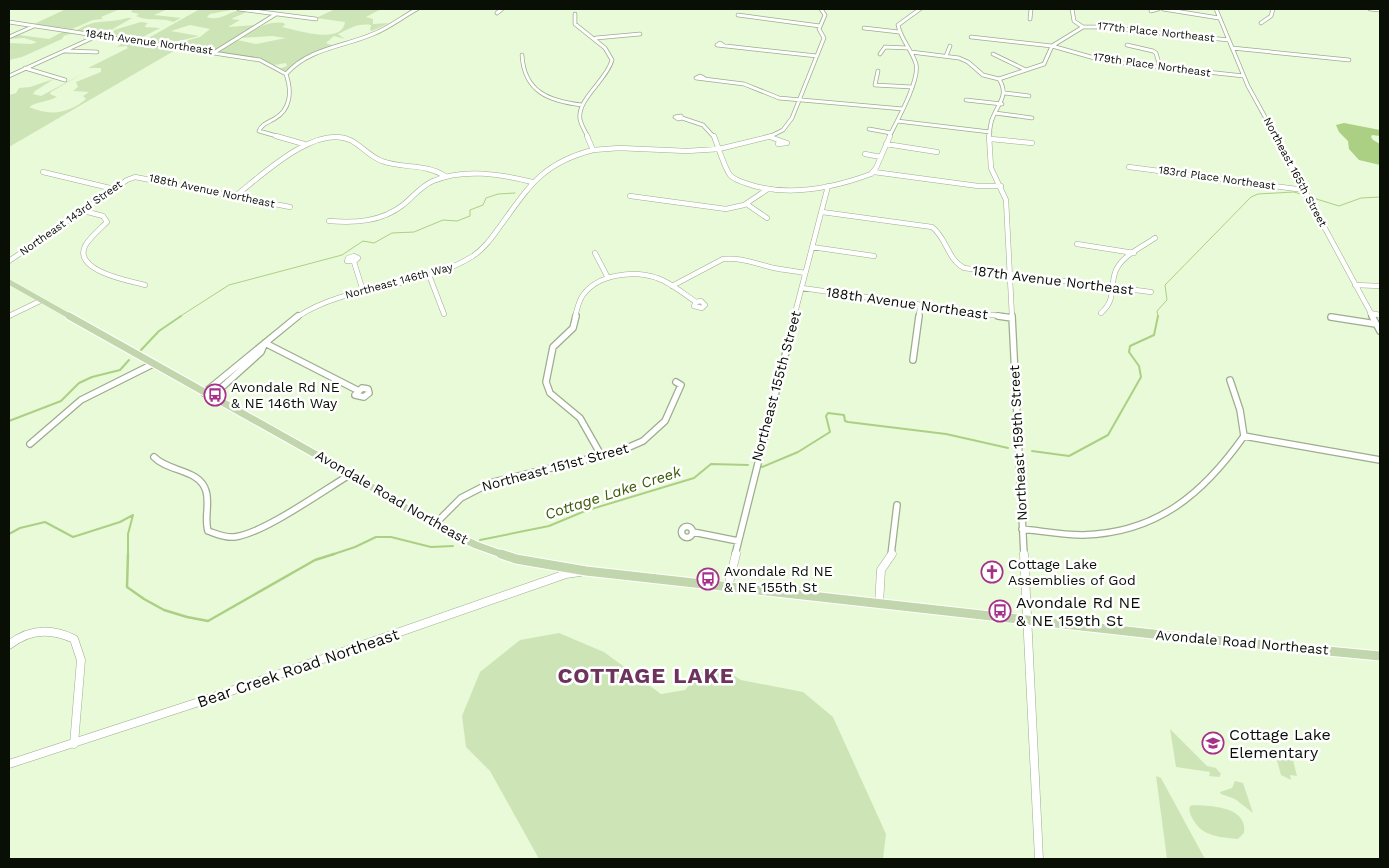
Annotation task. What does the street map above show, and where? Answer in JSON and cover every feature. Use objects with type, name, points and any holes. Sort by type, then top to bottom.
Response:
[{"type":"main road","name":"Avondale Road Northeast","points":[[9,282],[351,474],[434,525],[476,545],[516,559],[586,571],[1027,621],[1380,656]]},
{"type":"street","points":[[239,9],[316,19]]},
{"type":"street","points":[[304,144],[259,131],[261,126],[284,111],[290,95],[286,74],[292,67],[308,57],[372,34],[417,9]]},
{"type":"street","points":[[497,12],[502,9]]},
{"type":"street","points":[[780,142],[770,137],[788,125],[824,38],[819,29],[826,15],[821,9]]},
{"type":"street","points":[[872,173],[912,87],[917,69],[911,52],[899,32],[898,25],[920,9]]},
{"type":"street","points":[[1030,18],[1031,9]]},
{"type":"street","points":[[911,52],[963,60],[983,75],[998,79],[1039,66],[1047,61],[1052,46],[1083,26],[1074,21],[1072,9]]},
{"type":"street","points":[[1151,11],[1158,9]]},
{"type":"street","points":[[1164,9],[1219,18]]},
{"type":"street","name":"Northeast 165th Street","points":[[1216,9],[1244,76],[1380,331]]},
{"type":"street","points":[[1261,24],[1270,18],[1273,14],[1273,9]]},
{"type":"street","points":[[1370,9],[1380,10]]},
{"type":"street","points":[[215,52],[276,14]]},
{"type":"street","points":[[575,14],[575,24],[596,38],[609,52],[612,60],[612,64],[582,105],[580,118],[593,150]]},
{"type":"street","points":[[738,15],[820,26]]},
{"type":"street","name":"184th Avenue Northeast","points":[[9,22],[215,52],[268,63],[286,74]]},
{"type":"street","points":[[9,37],[34,26]]},
{"type":"street","name":"177th Place Northeast","points":[[1083,26],[1229,40]]},
{"type":"street","points":[[864,28],[899,32]]},
{"type":"street","points":[[596,38],[640,34]]},
{"type":"street","points":[[9,76],[99,35]]},
{"type":"street","name":"179th Place Northeast","points":[[971,37],[1052,46],[1105,61],[1244,76]]},
{"type":"street","points":[[723,45],[817,56]]},
{"type":"street","points":[[1127,45],[1156,53],[1160,67]]},
{"type":"street","points":[[946,56],[950,46]]},
{"type":"street","points":[[880,54],[885,47],[908,48]]},
{"type":"street","points":[[1232,48],[1348,60]]},
{"type":"street","points":[[64,51],[97,52]]},
{"type":"street","points":[[993,54],[1026,70]]},
{"type":"street","points":[[522,55],[521,67],[525,77],[539,92],[556,101],[582,105]]},
{"type":"street","points":[[25,68],[65,80]]},
{"type":"street","points":[[878,71],[875,85],[912,87]]},
{"type":"street","points":[[704,78],[744,84],[775,97],[902,109]]},
{"type":"street","points":[[998,79],[1005,93],[1029,96]]},
{"type":"street","name":"Northeast 159th Street","points":[[1005,93],[1002,104],[994,113],[990,125],[990,168],[1001,186],[1006,200],[1008,274],[1012,318],[1039,859]]},
{"type":"street","points":[[966,100],[1002,104]]},
{"type":"street","points":[[994,113],[1032,118]]},
{"type":"street","points":[[682,118],[704,125],[713,134],[730,176],[768,189],[793,191],[828,186],[872,173],[978,186],[1001,186]]},
{"type":"street","points":[[896,121],[990,132]]},
{"type":"street","points":[[869,129],[892,133]]},
{"type":"street","points":[[234,196],[304,144],[332,137],[344,138],[377,159],[434,169],[445,176]]},
{"type":"street","name":"Northeast 146th Way","points":[[204,393],[265,343],[280,328],[309,310],[339,297],[429,275],[455,266],[483,248],[532,182],[548,167],[575,155],[593,150],[619,148],[687,151],[719,149],[770,137]]},
{"type":"street","points":[[990,139],[1032,143]]},
{"type":"street","points":[[886,144],[936,152]]},
{"type":"street","points":[[865,154],[881,156]]},
{"type":"street","name":"183rd Place Northeast","points":[[1129,166],[1305,192]]},
{"type":"street","points":[[43,172],[114,189]]},
{"type":"street","points":[[329,221],[370,220],[399,208],[423,186],[445,176],[477,174],[532,182]]},
{"type":"street","name":"188th Avenue Northeast","points":[[135,177],[290,207]]},
{"type":"street","name":"Northeast 143rd Street","points":[[9,262],[114,189],[135,177]]},
{"type":"street","name":"Northeast 155th Street","points":[[728,587],[828,186]]},
{"type":"street","points":[[630,196],[726,208],[748,205],[768,189]]},
{"type":"street","points":[[748,205],[767,218]]},
{"type":"street","points":[[84,211],[104,216],[106,222],[86,244],[84,250],[88,263],[101,273],[145,285]]},
{"type":"street","name":"187th Avenue Northeast","points":[[822,212],[932,227],[940,232],[956,264],[964,268],[1151,292]]},
{"type":"street","points":[[1101,313],[1108,308],[1114,287],[1114,277],[1118,267],[1155,238]]},
{"type":"street","points":[[1077,244],[1134,253]]},
{"type":"street","points":[[812,247],[874,256]]},
{"type":"street","points":[[595,253],[608,278]]},
{"type":"street","points":[[672,286],[723,259],[742,258],[770,267],[805,273]]},
{"type":"street","points":[[354,262],[363,291]]},
{"type":"street","points":[[601,455],[580,418],[550,393],[546,382],[553,347],[574,326],[578,306],[583,295],[608,278],[624,274],[646,274],[659,278],[696,302]]},
{"type":"street","points":[[429,275],[444,314]]},
{"type":"street","points":[[1355,285],[1380,286]]},
{"type":"street","name":"188th Avenue Northeast","points":[[802,288],[1012,318]]},
{"type":"street","points":[[9,316],[40,301]]},
{"type":"street","points":[[913,360],[920,306]]},
{"type":"street","points":[[1370,313],[1380,315]]},
{"type":"street","points":[[1331,317],[1376,324]]},
{"type":"street","points":[[211,397],[260,352],[265,343],[357,390]]},
{"type":"street","points":[[30,444],[81,400],[153,364]]},
{"type":"street","points":[[1022,529],[1085,535],[1113,531],[1140,525],[1166,515],[1186,502],[1232,453],[1244,436],[1240,410],[1230,380]]},
{"type":"street","name":"Northeast 151st Street","points":[[434,525],[462,498],[490,483],[632,447],[655,432],[665,421],[681,385],[676,382]]},
{"type":"street","points":[[1244,436],[1380,460]]},
{"type":"street","points":[[154,456],[159,464],[188,474],[200,481],[205,487],[207,498],[204,522],[208,531],[226,537],[245,535],[262,528],[351,474]]},
{"type":"street","points":[[879,604],[881,570],[892,554],[897,505]]},
{"type":"street","points":[[693,532],[738,541]]},
{"type":"street","name":"Bear Creek Road Northeast","points":[[9,764],[74,744],[516,593],[566,574],[586,571]]},
{"type":"street","points":[[9,645],[25,634],[44,631],[63,633],[74,639],[81,660],[74,744]]},
{"type":"shaded area","points":[[66,9],[120,9],[101,17],[103,19],[93,20],[72,29],[34,24]]},
{"type":"shaded area","points":[[133,9],[168,9],[154,15],[181,18],[173,22],[145,19],[136,16],[139,14],[131,12]]},
{"type":"shaded area","points":[[184,9],[236,9],[210,14],[207,17],[211,18],[222,17],[238,10],[249,11],[231,19],[240,20],[228,27],[257,25],[215,51],[170,45],[200,37],[210,29],[190,25],[171,31],[199,36],[167,44],[143,41],[198,10]]},
{"type":"shaded area","points":[[335,9],[381,9],[366,17],[373,19],[373,24],[389,23],[372,31],[370,30],[371,25],[362,25],[338,34],[345,39],[334,36],[326,43],[334,46],[300,60],[286,71],[279,69],[287,66],[286,63],[275,65],[258,59],[218,52],[237,40],[256,44],[286,38],[272,36],[240,38],[261,26],[278,22],[284,23],[285,25],[282,27],[306,33],[327,35],[336,33],[342,29],[345,22],[316,18]]},
{"type":"shaded area","points":[[132,18],[113,29],[107,35],[77,30],[90,24]]},
{"type":"shaded area","points":[[141,22],[148,23],[145,27],[160,28],[139,39],[113,35],[114,30]]},
{"type":"shaded area","points":[[62,32],[73,33],[22,57],[9,60],[9,52],[11,52],[9,50],[9,43],[32,44],[37,42],[24,38],[9,39],[19,35],[49,39]]},
{"type":"shaded area","points":[[125,41],[179,48],[9,147],[9,95],[16,93],[19,88],[30,87],[54,79],[33,94],[41,96],[84,73],[51,92],[50,94],[57,97],[29,107],[44,112],[59,112],[72,108],[86,99],[83,96],[89,92],[73,91],[78,87],[76,82],[101,72],[101,68],[88,68],[128,48],[126,46],[117,47]]},
{"type":"shaded area","points":[[1344,123],[1380,130],[1380,136],[1372,135],[1371,137],[1380,144],[1380,165],[1359,160],[1349,149],[1348,141],[1339,132],[1336,125]]},
{"type":"shaded area","points":[[559,633],[604,652],[661,694],[685,690],[698,673],[721,668],[741,680],[803,692],[833,717],[886,834],[883,859],[539,859],[490,771],[466,747],[462,716],[480,672],[520,640]]},
{"type":"shaded area","points":[[1170,729],[1207,766],[1216,768],[1221,774],[1219,777],[1209,776],[1210,772],[1176,767]]},
{"type":"shaded area","points":[[1275,754],[1292,756],[1297,776],[1290,775],[1291,780],[1281,775]]},
{"type":"shaded area","points":[[1156,776],[1161,778],[1205,859],[1167,859]]},
{"type":"shaded area","points":[[1235,781],[1243,783],[1253,813],[1235,799],[1221,794],[1220,792],[1232,788]]},
{"type":"shaded area","points":[[1193,805],[1227,809],[1240,817],[1244,824],[1244,833],[1238,839],[1219,837],[1207,833],[1198,826],[1191,816],[1189,808]]},
{"type":"waterway","name":"Cottage Lake Creek","points":[[1158,316],[1157,311],[1167,300],[1165,285],[1251,197],[1258,194],[1294,192],[1339,206],[1361,198],[1380,197]]},
{"type":"waterway","points":[[179,317],[229,285],[342,255],[363,241],[374,243],[392,233],[414,232],[443,220],[457,221],[470,216],[470,210],[483,205],[486,198],[498,194],[515,193]]},
{"type":"waterway","points":[[141,350],[159,331],[181,316]]},
{"type":"waterway","name":"Cottage Lake Creek","points":[[1032,451],[1069,456],[1108,435],[1141,377],[1139,366],[1129,352],[1130,346],[1154,335],[1158,316]]},
{"type":"waterway","points":[[9,421],[61,401],[79,383],[92,377],[120,370],[129,360]]},
{"type":"waterway","name":"Cottage Lake Creek","points":[[762,467],[798,452],[830,432],[826,416],[828,413],[844,415],[845,421],[848,422],[946,434],[1008,448]]},
{"type":"waterway","name":"Cottage Lake Creek","points":[[480,540],[549,526],[585,511],[694,478],[711,464],[748,465]]},
{"type":"waterway","name":"Cottage Lake Creek","points":[[9,534],[20,528],[45,522],[73,537],[120,522],[133,515],[128,534],[128,554]]},
{"type":"waterway","name":"Cottage Lake Creek","points":[[334,554],[376,537],[391,537],[431,547],[453,546]]},
{"type":"waterway","name":"Cottage Lake Creek","points":[[128,554],[127,587],[164,610],[208,621],[315,560],[334,554]]},
{"type":"place","name":"Avondale Rd NE & NE 146th Way","points":[[215,395]]},
{"type":"place","name":"Cottage Lake Assemblies of God","points":[[992,572]]},
{"type":"place","name":"Avondale Rd NE & NE 155th St","points":[[708,579]]},
{"type":"place","name":"Avondale Rd NE & NE 159th St","points":[[1000,611]]},
{"type":"place","name":"Cottage Lake Elementary","points":[[1213,743]]},
{"type":"district","name":"COTTAGE LAKE","points":[[646,675]]}]
